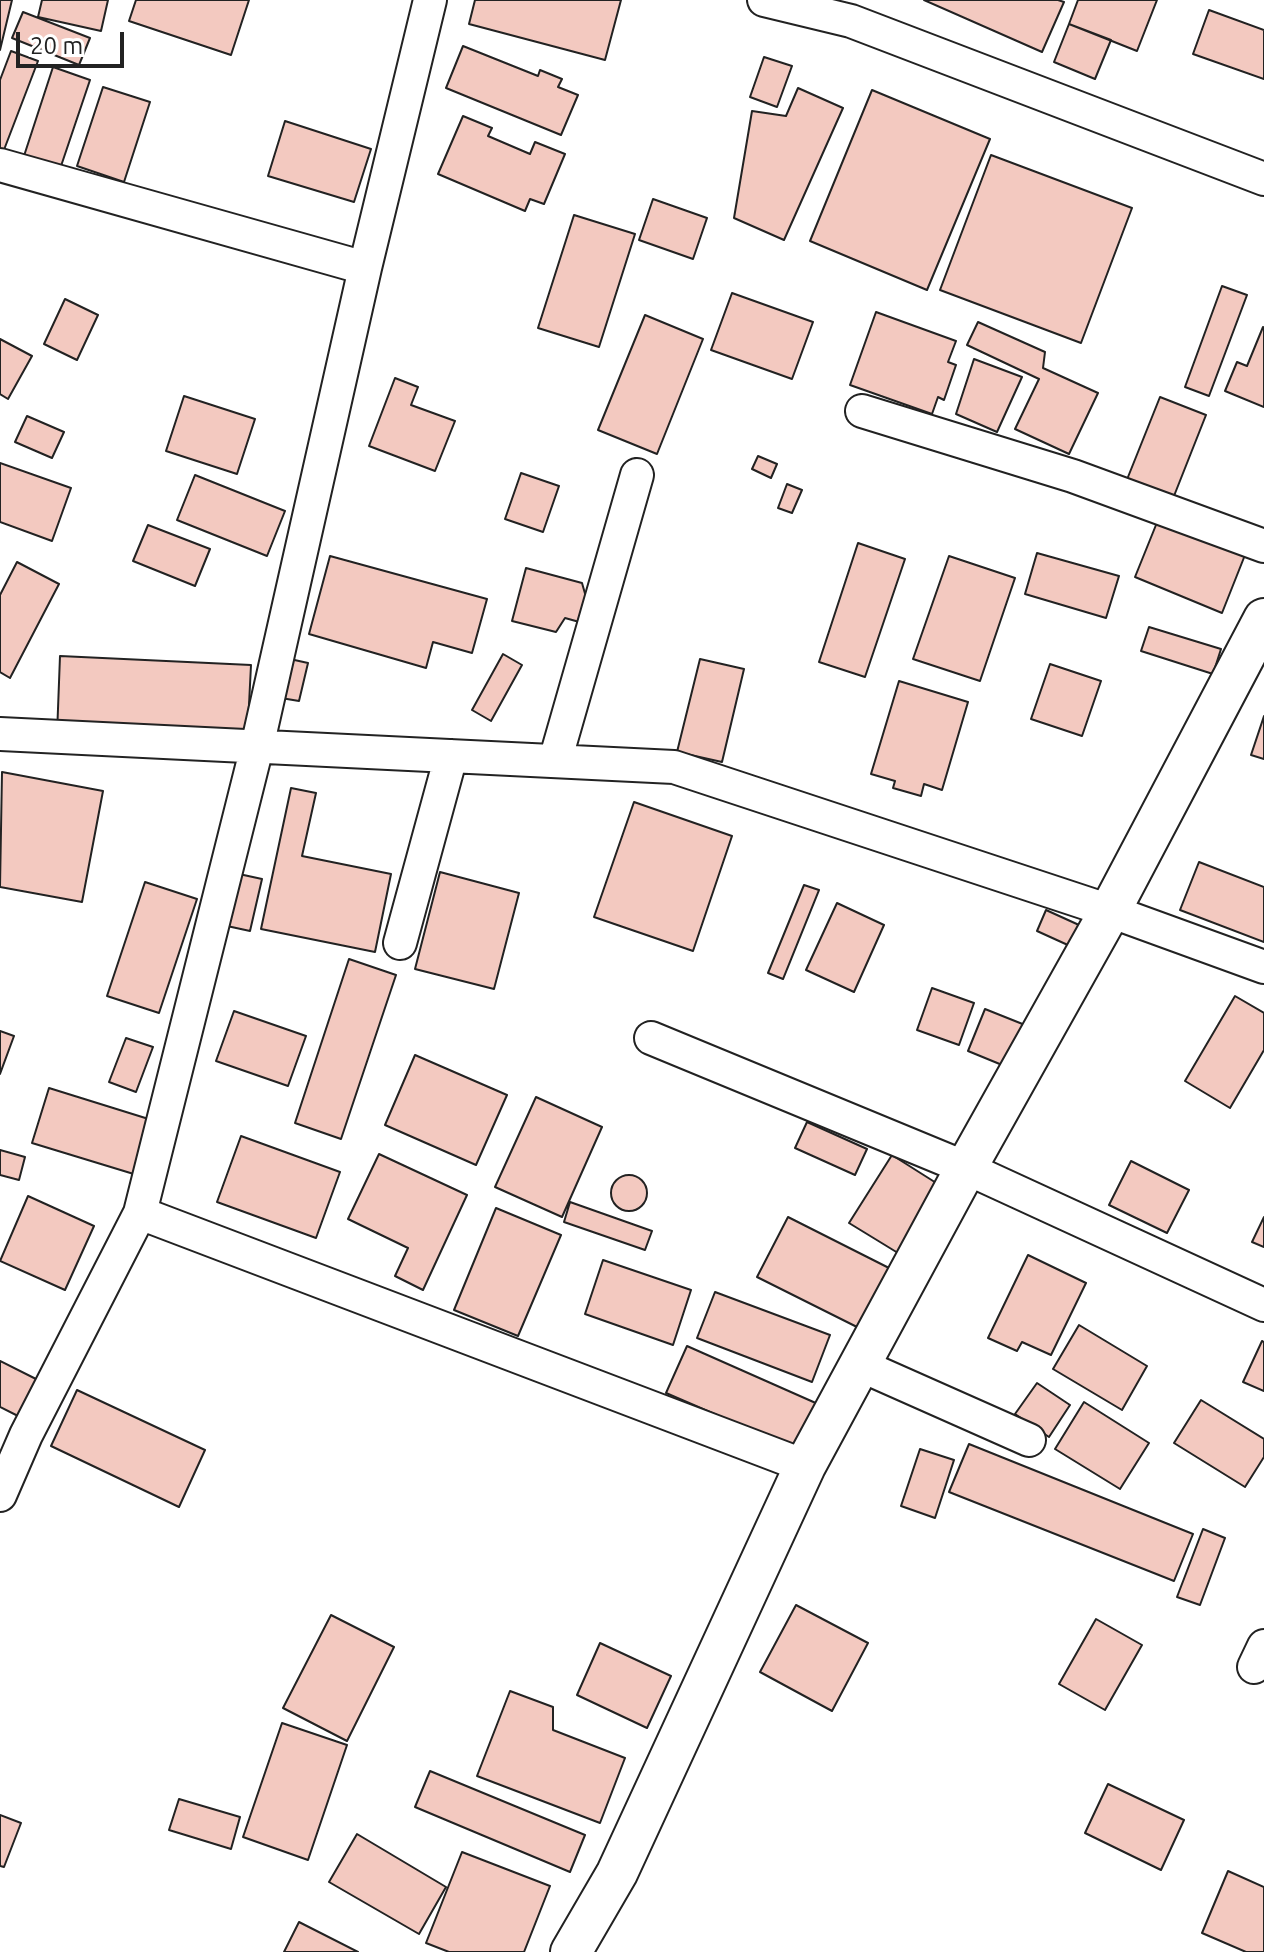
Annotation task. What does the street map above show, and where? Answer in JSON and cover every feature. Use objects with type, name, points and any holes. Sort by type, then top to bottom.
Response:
[{"type":"street","points":[[0,1495],[26,1435],[140,1213],[257,747],[365,268],[430,0]]},
{"type":"street","points":[[764,0],[856,10],[1264,179]]},
{"type":"street","points":[[0,165],[365,268]]},
{"type":"street","points":[[862,411],[1073,476],[1264,546]]},
{"type":"street","points":[[555,761],[637,475]]},
{"type":"street","points":[[571,1952],[617,1873],[805,1466],[966,1168],[1110,911],[1264,619]]},
{"type":"street","points":[[0,734],[674,767],[1110,911],[1264,967]]},
{"type":"street","points":[[400,943],[451,756]]},
{"type":"street","points":[[651,1038],[966,1168],[1264,1305]]},
{"type":"street","points":[[140,1213],[805,1466]]},
{"type":"street","points":[[860,1365],[1029,1440]]},
{"type":"building","points":[[0,0],[12,0],[0,50]]},
{"type":"building","points":[[42,0],[108,0],[101,31],[38,17]]},
{"type":"building","points":[[136,0],[249,0],[231,55],[129,21]]},
{"type":"building","points":[[475,0],[621,0],[605,60],[469,24]]},
{"type":"building","points":[[924,0],[1058,0],[1064,2],[1042,52]]},
{"type":"building","points":[[1078,0],[1157,0],[1137,51],[1069,24]]},
{"type":"building","points":[[1209,10],[1264,30],[1264,79],[1193,54]]},
{"type":"building","points":[[23,12],[90,38],[79,65],[12,38]]},
{"type":"building","points":[[1069,24],[1111,40],[1095,79],[1054,62]]},
{"type":"building","points":[[463,46],[538,76],[540,70],[562,79],[558,87],[578,95],[561,135],[446,88]]},
{"type":"building","points":[[11,51],[38,61],[2,155],[0,80]]},
{"type":"building","points":[[764,57],[792,66],[777,107],[750,97]]},
{"type":"building","points":[[53,67],[90,80],[59,172],[23,159]]},
{"type":"building","points":[[103,87],[150,102],[124,182],[77,166]]},
{"type":"building","points":[[798,88],[843,108],[784,240],[734,218],[752,111],[786,116]]},
{"type":"building","points":[[872,90],[990,139],[927,290],[810,241]]},
{"type":"building","points":[[463,116],[492,128],[488,136],[530,154],[535,142],[565,154],[544,204],[530,199],[525,211],[438,174]]},
{"type":"building","points":[[285,121],[371,149],[354,202],[268,176]]},
{"type":"building","points":[[991,155],[1132,208],[1081,343],[940,290]]},
{"type":"building","points":[[653,199],[707,218],[693,259],[639,240]]},
{"type":"building","points":[[574,215],[635,234],[599,347],[538,328]]},
{"type":"building","points":[[1222,286],[1247,295],[1209,396],[1185,387]]},
{"type":"building","points":[[732,293],[813,322],[792,379],[711,350]]},
{"type":"building","points":[[65,299],[98,315],[77,360],[44,344]]},
{"type":"building","points":[[876,312],[956,341],[948,362],[956,365],[944,400],[938,397],[932,414],[850,385]]},
{"type":"building","points":[[645,315],[703,339],[657,454],[598,430]]},
{"type":"building","points":[[978,322],[1045,352],[1043,368],[1098,393],[1069,454],[1015,429],[1039,379],[967,345]]},
{"type":"building","points":[[1263,327],[1264,407],[1225,391],[1237,362],[1247,366]]},
{"type":"building","points":[[0,339],[32,356],[8,399],[0,394]]},
{"type":"building","points":[[974,359],[1022,377],[997,432],[956,414]]},
{"type":"building","points":[[395,378],[418,387],[411,405],[455,421],[435,471],[369,446]]},
{"type":"building","points":[[184,396],[255,419],[237,474],[166,451]]},
{"type":"building","points":[[1160,397],[1206,415],[1172,501],[1126,482]]},
{"type":"building","points":[[27,416],[64,432],[52,458],[15,442]]},
{"type":"building","points":[[758,456],[777,464],[771,478],[752,469]]},
{"type":"building","points":[[0,463],[71,488],[52,541],[0,522]]},
{"type":"building","points":[[521,473],[559,486],[543,532],[505,519]]},
{"type":"building","points":[[195,475],[285,511],[267,556],[177,520]]},
{"type":"building","points":[[787,484],[802,490],[792,513],[778,508]]},
{"type":"building","points":[[1158,520],[1245,555],[1222,613],[1135,577]]},
{"type":"building","points":[[148,525],[210,549],[195,586],[133,561]]},
{"type":"building","points":[[858,543],[905,559],[865,677],[819,662]]},
{"type":"building","points":[[1037,553],[1119,576],[1106,618],[1025,594]]},
{"type":"building","points":[[330,556],[487,599],[472,653],[433,642],[426,668],[309,634]]},
{"type":"building","points":[[949,556],[1015,578],[980,681],[913,659]]},
{"type":"building","points":[[17,562],[59,584],[10,678],[0,672],[0,595]]},
{"type":"building","points":[[526,568],[582,583],[588,604],[583,623],[565,618],[556,632],[512,621]]},
{"type":"building","points":[[1149,627],[1221,649],[1213,674],[1141,651]]},
{"type":"building","points":[[503,654],[522,665],[491,721],[472,710]]},
{"type":"building","points":[[60,656],[251,665],[247,745],[57,735]]},
{"type":"building","points":[[290,659],[308,663],[299,701],[281,698]]},
{"type":"building","points":[[700,659],[744,669],[722,762],[677,752]]},
{"type":"building","points":[[1050,664],[1101,681],[1082,736],[1031,719]]},
{"type":"building","points":[[899,681],[968,702],[942,790],[924,784],[921,796],[893,788],[895,781],[871,774]]},
{"type":"building","points":[[1264,716],[1264,759],[1251,755]]},
{"type":"building","points":[[2,772],[103,791],[82,902],[0,887]]},
{"type":"building","points":[[291,788],[316,793],[302,856],[391,874],[375,952],[261,929]]},
{"type":"building","points":[[634,802],[732,836],[693,951],[594,917]]},
{"type":"building","points":[[1199,862],[1264,887],[1264,942],[1180,910]]},
{"type":"building","points":[[440,872],[519,893],[494,989],[415,969]]},
{"type":"building","points":[[239,874],[262,879],[250,931],[227,926]]},
{"type":"building","points":[[145,882],[197,899],[159,1013],[107,996]]},
{"type":"building","points":[[804,885],[819,890],[783,979],[768,973]]},
{"type":"building","points":[[837,903],[884,925],[854,992],[806,970]]},
{"type":"building","points":[[1046,910],[1079,925],[1070,946],[1037,931]]},
{"type":"building","points":[[349,959],[396,975],[341,1139],[295,1123]]},
{"type":"building","points":[[932,988],[974,1003],[959,1045],[917,1030]]},
{"type":"building","points":[[1235,996],[1264,1013],[1264,1050],[1230,1108],[1185,1081]]},
{"type":"building","points":[[985,1009],[1025,1025],[1007,1067],[968,1051]]},
{"type":"building","points":[[234,1011],[306,1036],[288,1086],[216,1061]]},
{"type":"building","points":[[0,1031],[14,1036],[0,1074]]},
{"type":"building","points":[[126,1038],[153,1047],[136,1092],[109,1082]]},
{"type":"building","points":[[415,1055],[507,1095],[476,1165],[385,1125]]},
{"type":"building","points":[[49,1088],[155,1121],[137,1175],[32,1143]]},
{"type":"building","points":[[536,1097],[602,1127],[562,1217],[495,1187]]},
{"type":"building","points":[[807,1122],[867,1149],[855,1175],[795,1148]]},
{"type":"building","points":[[241,1136],[340,1172],[316,1238],[217,1202]]},
{"type":"building","points":[[0,1150],[25,1157],[19,1180],[0,1175]]},
{"type":"building","points":[[379,1154],[467,1195],[423,1290],[395,1276],[408,1248],[348,1219]]},
{"type":"building","points":[[892,1155],[941,1186],[898,1253],[849,1223]]},
{"type":"building","points":[[1131,1161],[1189,1190],[1167,1233],[1109,1205]]},
{"type":"building","points":[[629,1175],[642,1180],[647,1193],[642,1206],[629,1211],[616,1206],[611,1193],[616,1180]]},
{"type":"building","points":[[28,1196],[94,1226],[65,1290],[0,1261]]},
{"type":"building","points":[[570,1202],[652,1231],[645,1250],[564,1222]]},
{"type":"building","points":[[496,1208],[561,1235],[518,1336],[454,1310]]},
{"type":"building","points":[[788,1217],[891,1269],[861,1329],[757,1277]]},
{"type":"building","points":[[1264,1217],[1264,1247],[1252,1242]]},
{"type":"building","points":[[1028,1255],[1086,1283],[1051,1355],[1022,1342],[1017,1351],[988,1338]]},
{"type":"building","points":[[603,1260],[691,1290],[673,1345],[585,1314]]},
{"type":"building","points":[[715,1292],[830,1335],[812,1382],[697,1338]]},
{"type":"building","points":[[1079,1325],[1147,1366],[1122,1410],[1053,1369]]},
{"type":"building","points":[[1264,1342],[1264,1391],[1243,1382]]},
{"type":"building","points":[[687,1346],[827,1408],[807,1454],[666,1393]]},
{"type":"building","points":[[0,1361],[38,1380],[20,1417],[0,1407]]},
{"type":"building","points":[[1037,1383],[1070,1405],[1049,1437],[1015,1414]]},
{"type":"building","points":[[77,1390],[205,1450],[179,1507],[51,1446]]},
{"type":"building","points":[[1201,1400],[1264,1439],[1264,1457],[1245,1487],[1174,1443]]},
{"type":"building","points":[[1084,1402],[1149,1443],[1120,1489],[1055,1449]]},
{"type":"building","points":[[969,1444],[1193,1534],[1174,1581],[949,1492]]},
{"type":"building","points":[[920,1449],[954,1460],[935,1518],[901,1506]]},
{"type":"building","points":[[1203,1529],[1225,1538],[1200,1605],[1177,1597]]},
{"type":"building","points":[[796,1605],[868,1643],[832,1711],[760,1672]]},
{"type":"building","points":[[331,1615],[394,1647],[347,1741],[283,1708]]},
{"type":"building","points":[[1096,1619],[1142,1645],[1105,1710],[1059,1684]]},
{"type":"building","points":[[600,1643],[671,1676],[647,1728],[577,1695]]},
{"type":"building","points":[[510,1691],[553,1707],[553,1730],[625,1758],[600,1823],[477,1776]]},
{"type":"building","points":[[282,1723],[347,1745],[308,1860],[243,1837]]},
{"type":"building","points":[[430,1771],[585,1835],[570,1872],[415,1807]]},
{"type":"building","points":[[1108,1784],[1184,1820],[1161,1870],[1085,1833]]},
{"type":"building","points":[[179,1799],[240,1817],[231,1849],[169,1830]]},
{"type":"building","points":[[0,1815],[21,1823],[4,1867],[0,1866]]},
{"type":"building","points":[[357,1834],[446,1887],[419,1934],[329,1882]]},
{"type":"building","points":[[462,1852],[550,1886],[524,1952],[449,1952],[426,1943]]},
{"type":"building","points":[[1228,1871],[1264,1887],[1264,1952],[1246,1952],[1202,1933]]},
{"type":"building","points":[[299,1922],[358,1952],[284,1952]]}]
